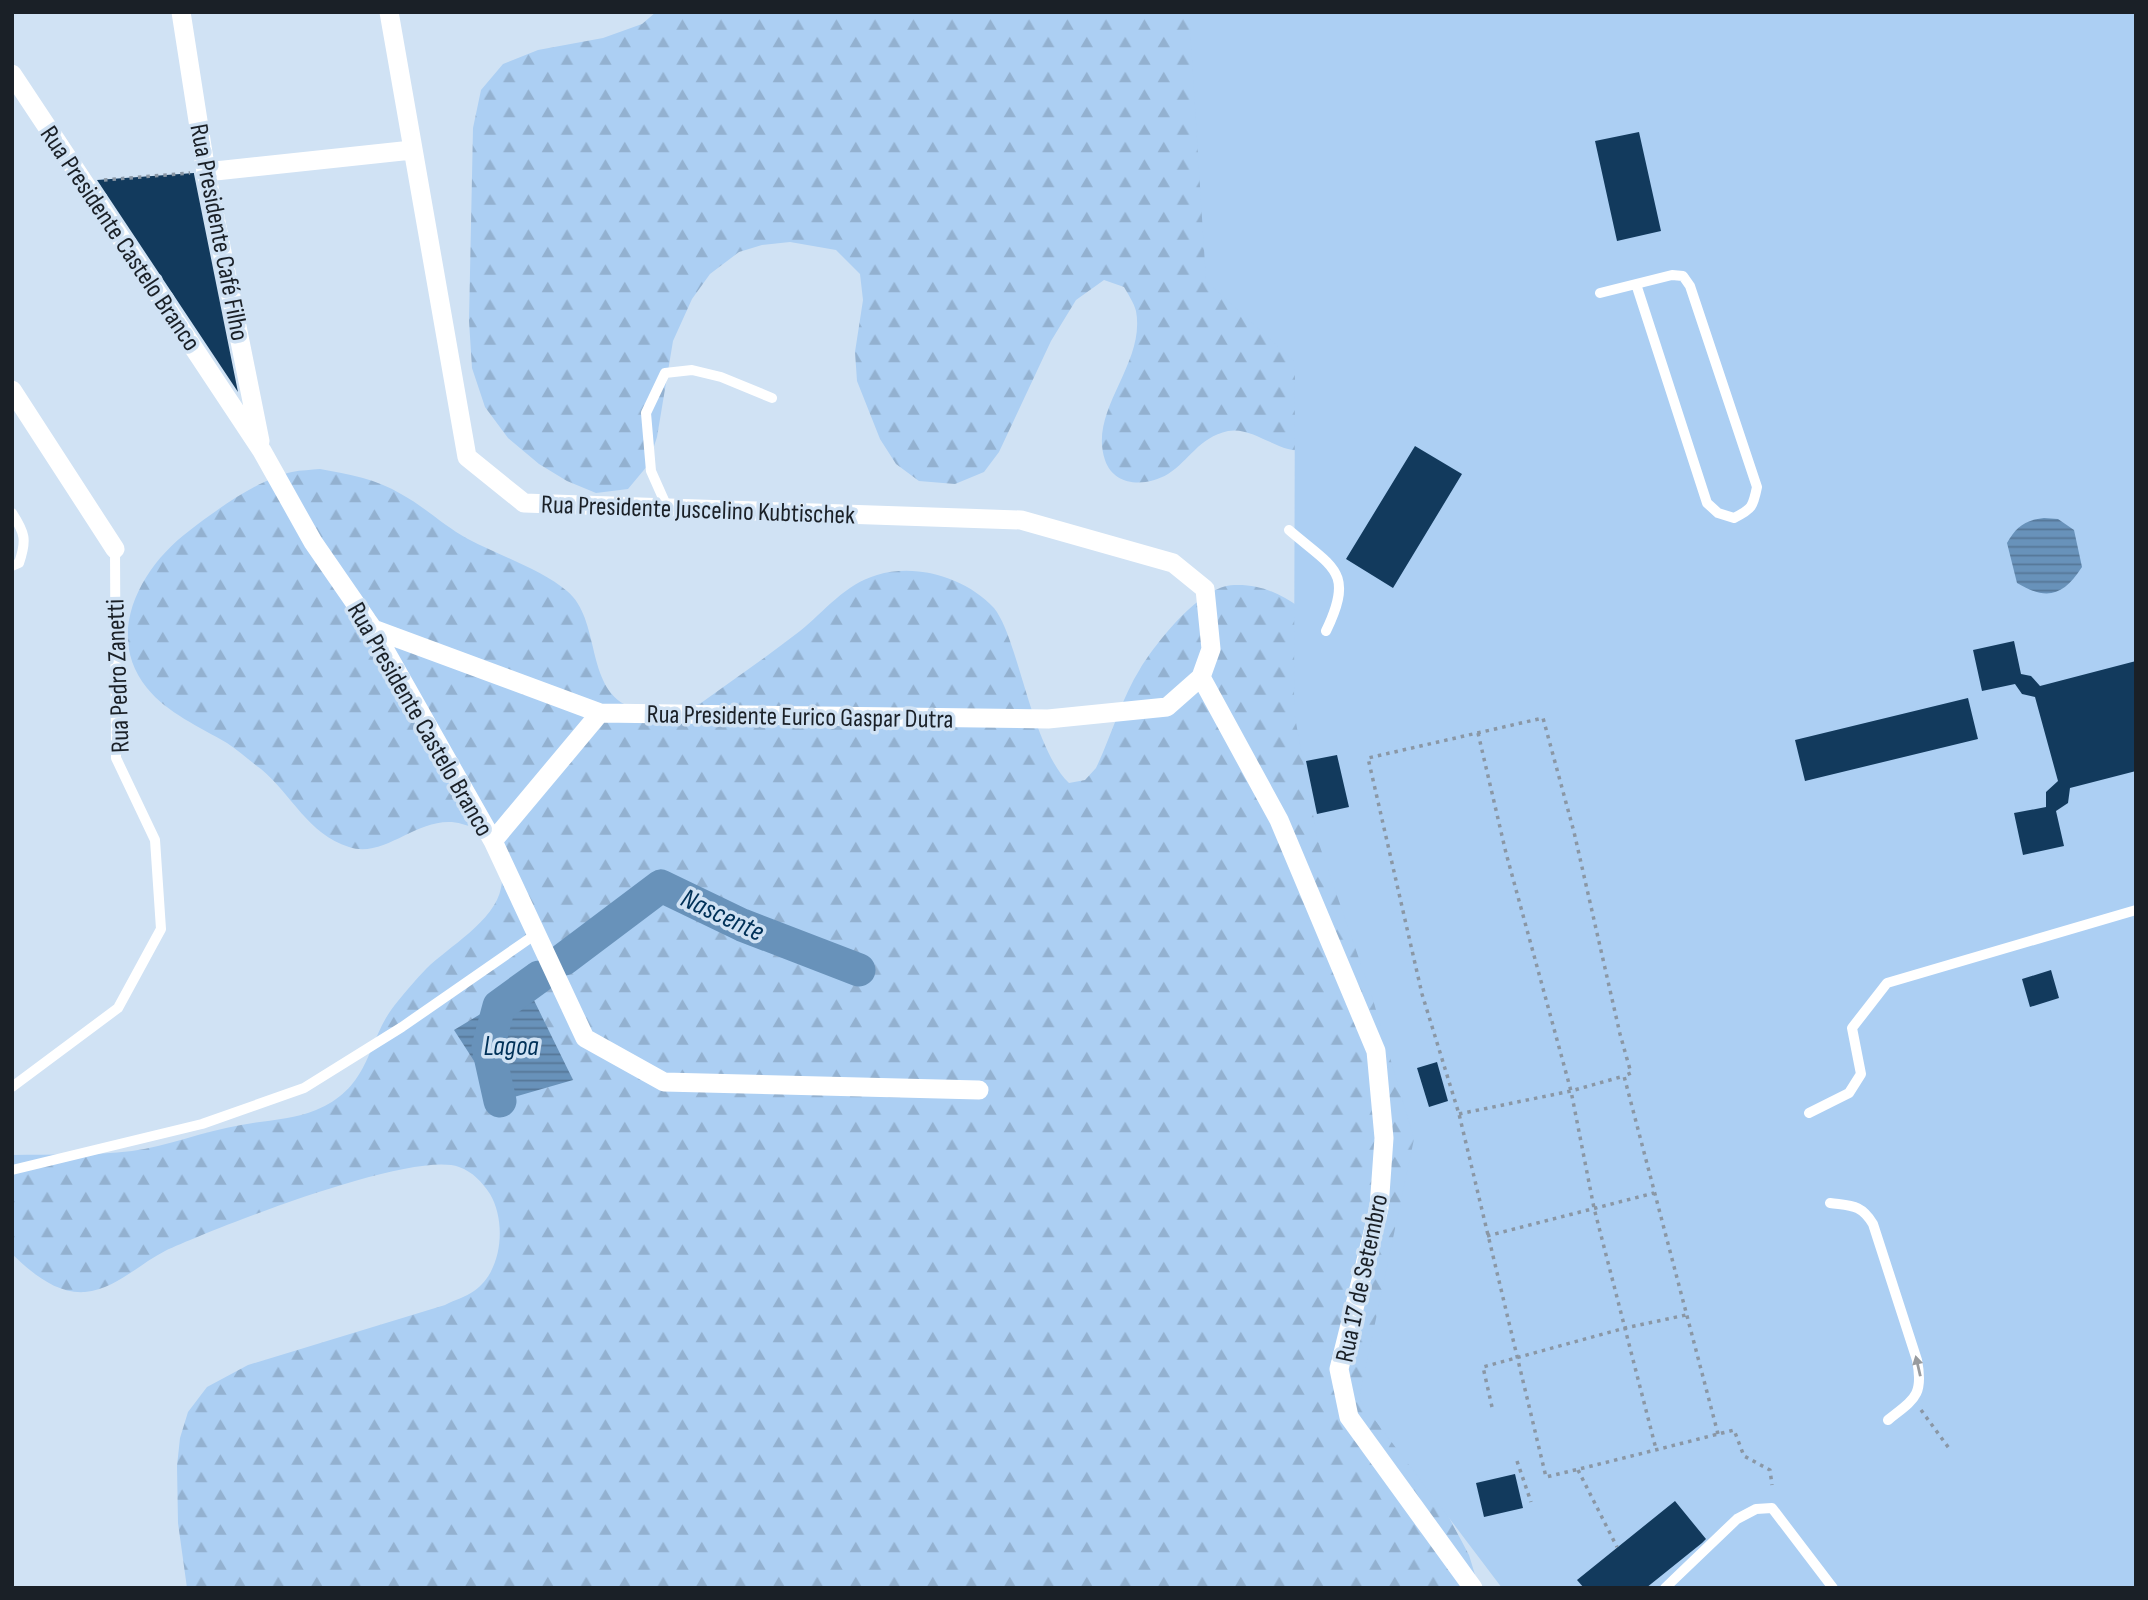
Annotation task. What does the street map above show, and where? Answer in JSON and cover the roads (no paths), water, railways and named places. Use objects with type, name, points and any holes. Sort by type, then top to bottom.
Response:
[{"type":"street","name":"Rua Presidente Café Filho","points":[[181,12],[206,172],[262,451]]},
{"type":"street","name":"Rua Presidente Juscelino Kubtischek","points":[[389,12],[467,457],[524,503],[1021,520],[1173,563],[1205,589],[1211,649],[1201,677]]},
{"type":"street","name":"Rua Presidente Castelo Branco","points":[[12,74],[262,451],[313,542],[373,629],[493,841],[585,1038],[664,1082],[979,1090]]},
{"type":"street","points":[[206,172],[412,150]]},
{"type":"street","name":"Rua Pedro Zanetti","points":[[12,390],[115,549]]},
{"type":"street","name":"Rua Presidente Eurico Gaspar Dutra","points":[[373,629],[600,713],[1048,719],[1167,707],[1201,677]]},
{"type":"street","name":"Rua 17 de Setembro","points":[[1201,677],[1279,820],[1376,1051],[1384,1138],[1379,1209],[1339,1368],[1349,1417],[1473,1588]]},
{"type":"street","points":[[493,841],[600,713]]},
{"type":"lane","points":[[1600,293],[1636,284],[1672,275],[1683,276],[1690,286],[1757,487],[1750,510],[1734,518],[1718,513],[1707,503],[1636,284]]},
{"type":"lane","points":[[667,507],[651,471],[646,412],[665,373],[692,370],[702,372],[772,398]]},
{"type":"lane","points":[[12,513],[21,526],[26,544],[19,563],[12,566]]},
{"type":"lane","points":[[1289,530],[1336,570],[1341,589],[1336,611],[1326,631]]},
{"type":"lane","name":"Rua Pedro Zanetti","points":[[12,1087],[118,1008],[161,929],[155,840],[117,758],[115,549]]},
{"type":"lane","points":[[1809,1113],[1849,1093],[1861,1074],[1852,1028],[1887,983],[2136,910]]},
{"type":"lane","points":[[12,1170],[202,1124],[304,1088],[402,1027],[536,934]]},
{"type":"lane","points":[[1830,1203],[1866,1211],[1873,1224],[1917,1360],[1921,1379],[1919,1392],[1888,1420]]},
{"type":"lane","points":[[1665,1588],[1737,1519],[1756,1508],[1772,1508],[1833,1588]]},
{"type":"water","points":[[2044,518],[2058,519],[2074,530],[2082,567],[2068,584],[2054,593],[2037,592],[2017,583],[2007,543],[2022,525]]},
{"type":"water","name":"Lagoa","points":[[527,986],[573,1080],[500,1101],[454,1030]]},
{"type":"waterway","name":"Nascente","points":[[564,959],[661,886],[742,925],[859,970]]},
{"type":"waterway","name":"Nascente","points":[[500,1101],[488,1047],[499,1006],[539,977]]}]
